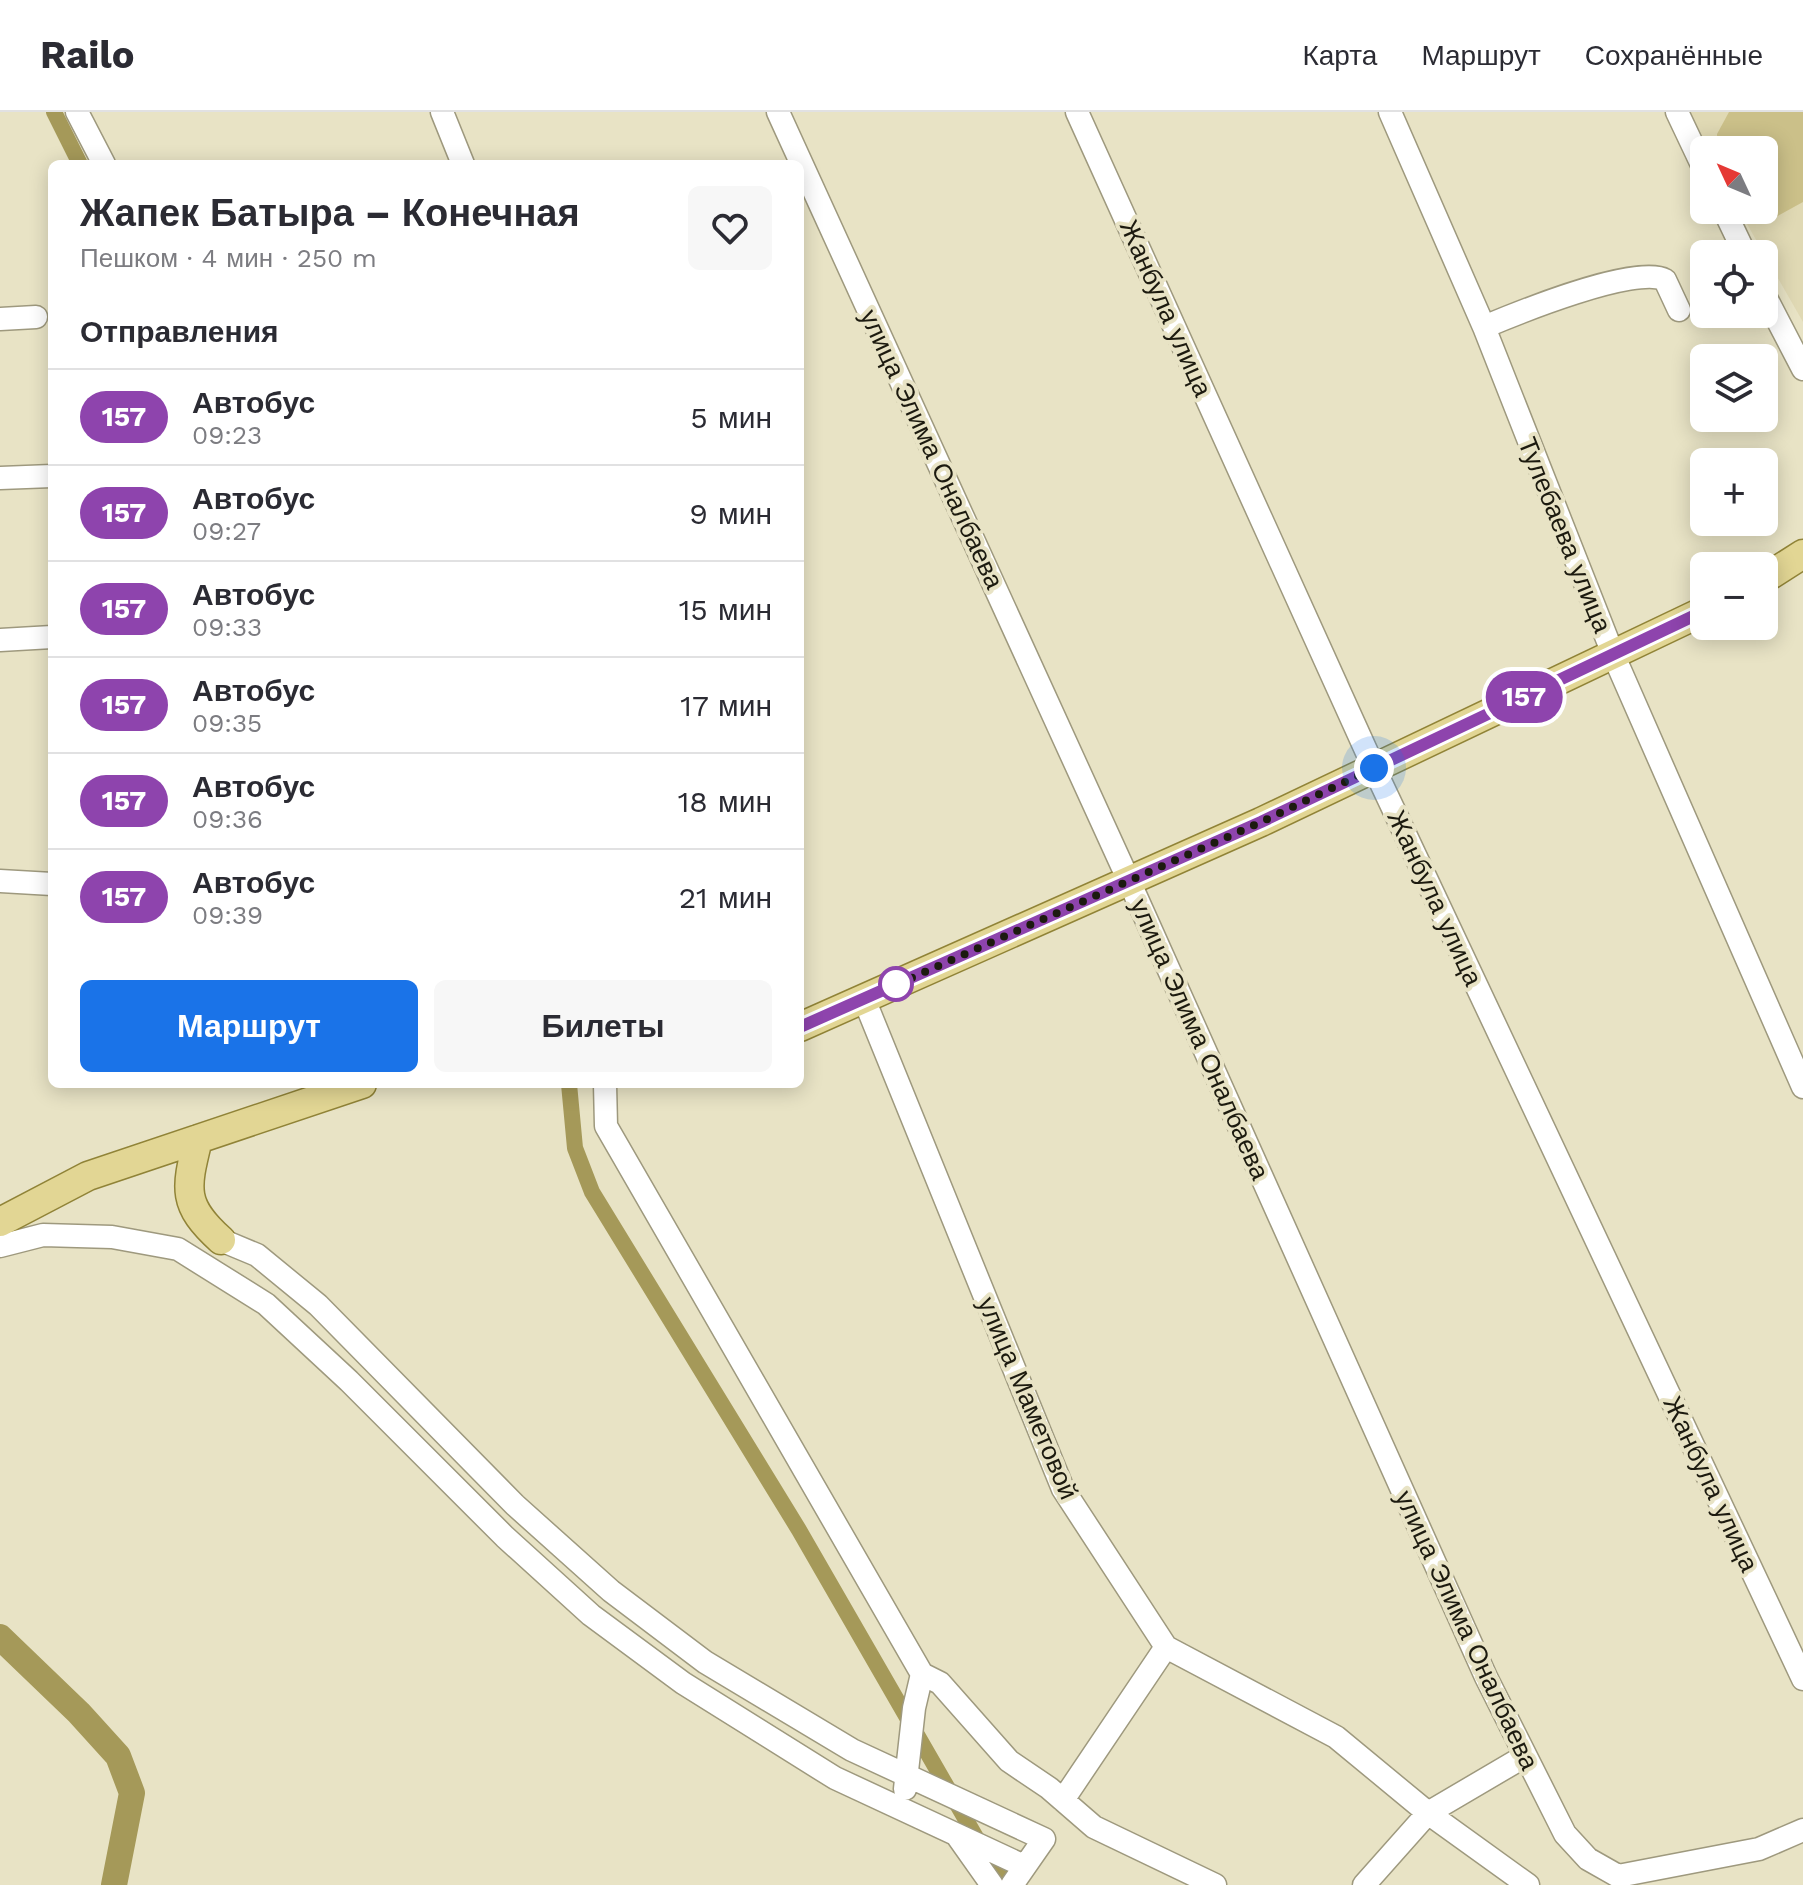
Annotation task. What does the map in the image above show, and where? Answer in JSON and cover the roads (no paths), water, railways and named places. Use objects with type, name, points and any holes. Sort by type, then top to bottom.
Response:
[{"type":"main road","points":[[1778,570],[1803,554]]},
{"type":"main road","points":[[804,1025],[1129,881],[1690,618]]},
{"type":"main road","points":[[0,1204],[80,1165],[297,1088]]},
{"type":"main road","points":[[0,1222],[88,1176],[350,1088]]},
{"type":"main road","points":[[198,1139],[190,1169],[189,1199],[200,1221],[221,1240]]},
{"type":"street","points":[[77,112],[102,160]]},
{"type":"street","points":[[442,112],[461,160]]},
{"type":"street","name":"улица Элима Оналбаева","points":[[778,112],[800,160]]},
{"type":"street","name":"Жанбула улица","points":[[1077,112],[1374,768],[1803,1679]]},
{"type":"street","name":"Тулебаева улица","points":[[1390,112],[1484,327],[1613,654],[1803,1087]]},
{"type":"street","points":[[1677,112],[1690,139]]},
{"type":"street","name":"улица Элима Оналбаева","points":[[804,169],[1129,881],[1471,1645],[1565,1834],[1588,1859],[1618,1876],[1759,1849],[1803,1830]]},
{"type":"street","points":[[1484,327],[1558,297],[1650,276],[1665,280],[1679,310]]},
{"type":"street","points":[[0,319],[36,317]]},
{"type":"street","points":[[1778,321],[1803,369]]},
{"type":"street","points":[[0,478],[48,476]]},
{"type":"street","points":[[0,640],[48,637]]},
{"type":"street","points":[[0,881],[48,884]]},
{"type":"street","name":"улица Маметовой","points":[[864,999],[1063,1489],[1166,1647],[1336,1737],[1428,1813],[1528,1885]]},
{"type":"street","points":[[605,1088],[606,1126],[922,1674],[940,1683],[1009,1761],[1094,1827],[1215,1885]]},
{"type":"street","points":[[0,1246],[43,1235],[112,1237],[178,1249],[266,1304],[349,1381],[505,1537],[591,1615],[683,1683],[835,1778],[906,1809],[957,1836],[1018,1876],[1044,1839],[852,1750],[705,1662],[611,1591],[515,1505],[318,1305],[257,1255],[221,1240]]},
{"type":"street","points":[[1063,1800],[1166,1647]]},
{"type":"street","points":[[906,1809],[905,1776],[922,1674]]},
{"type":"street","points":[[781,1744],[798,1716]]},
{"type":"street","points":[[1364,1885],[1428,1813],[1525,1756]]},
{"type":"street","points":[[957,1836],[992,1885]]},
{"type":"waterway","points":[[54,112],[78,160]]},
{"type":"waterway","points":[[569,1088],[575,1148],[592,1192],[799,1530],[996,1872],[1015,1885]]},
{"type":"waterway","points":[[0,1637],[79,1713],[118,1756],[132,1793],[114,1885]]}]
